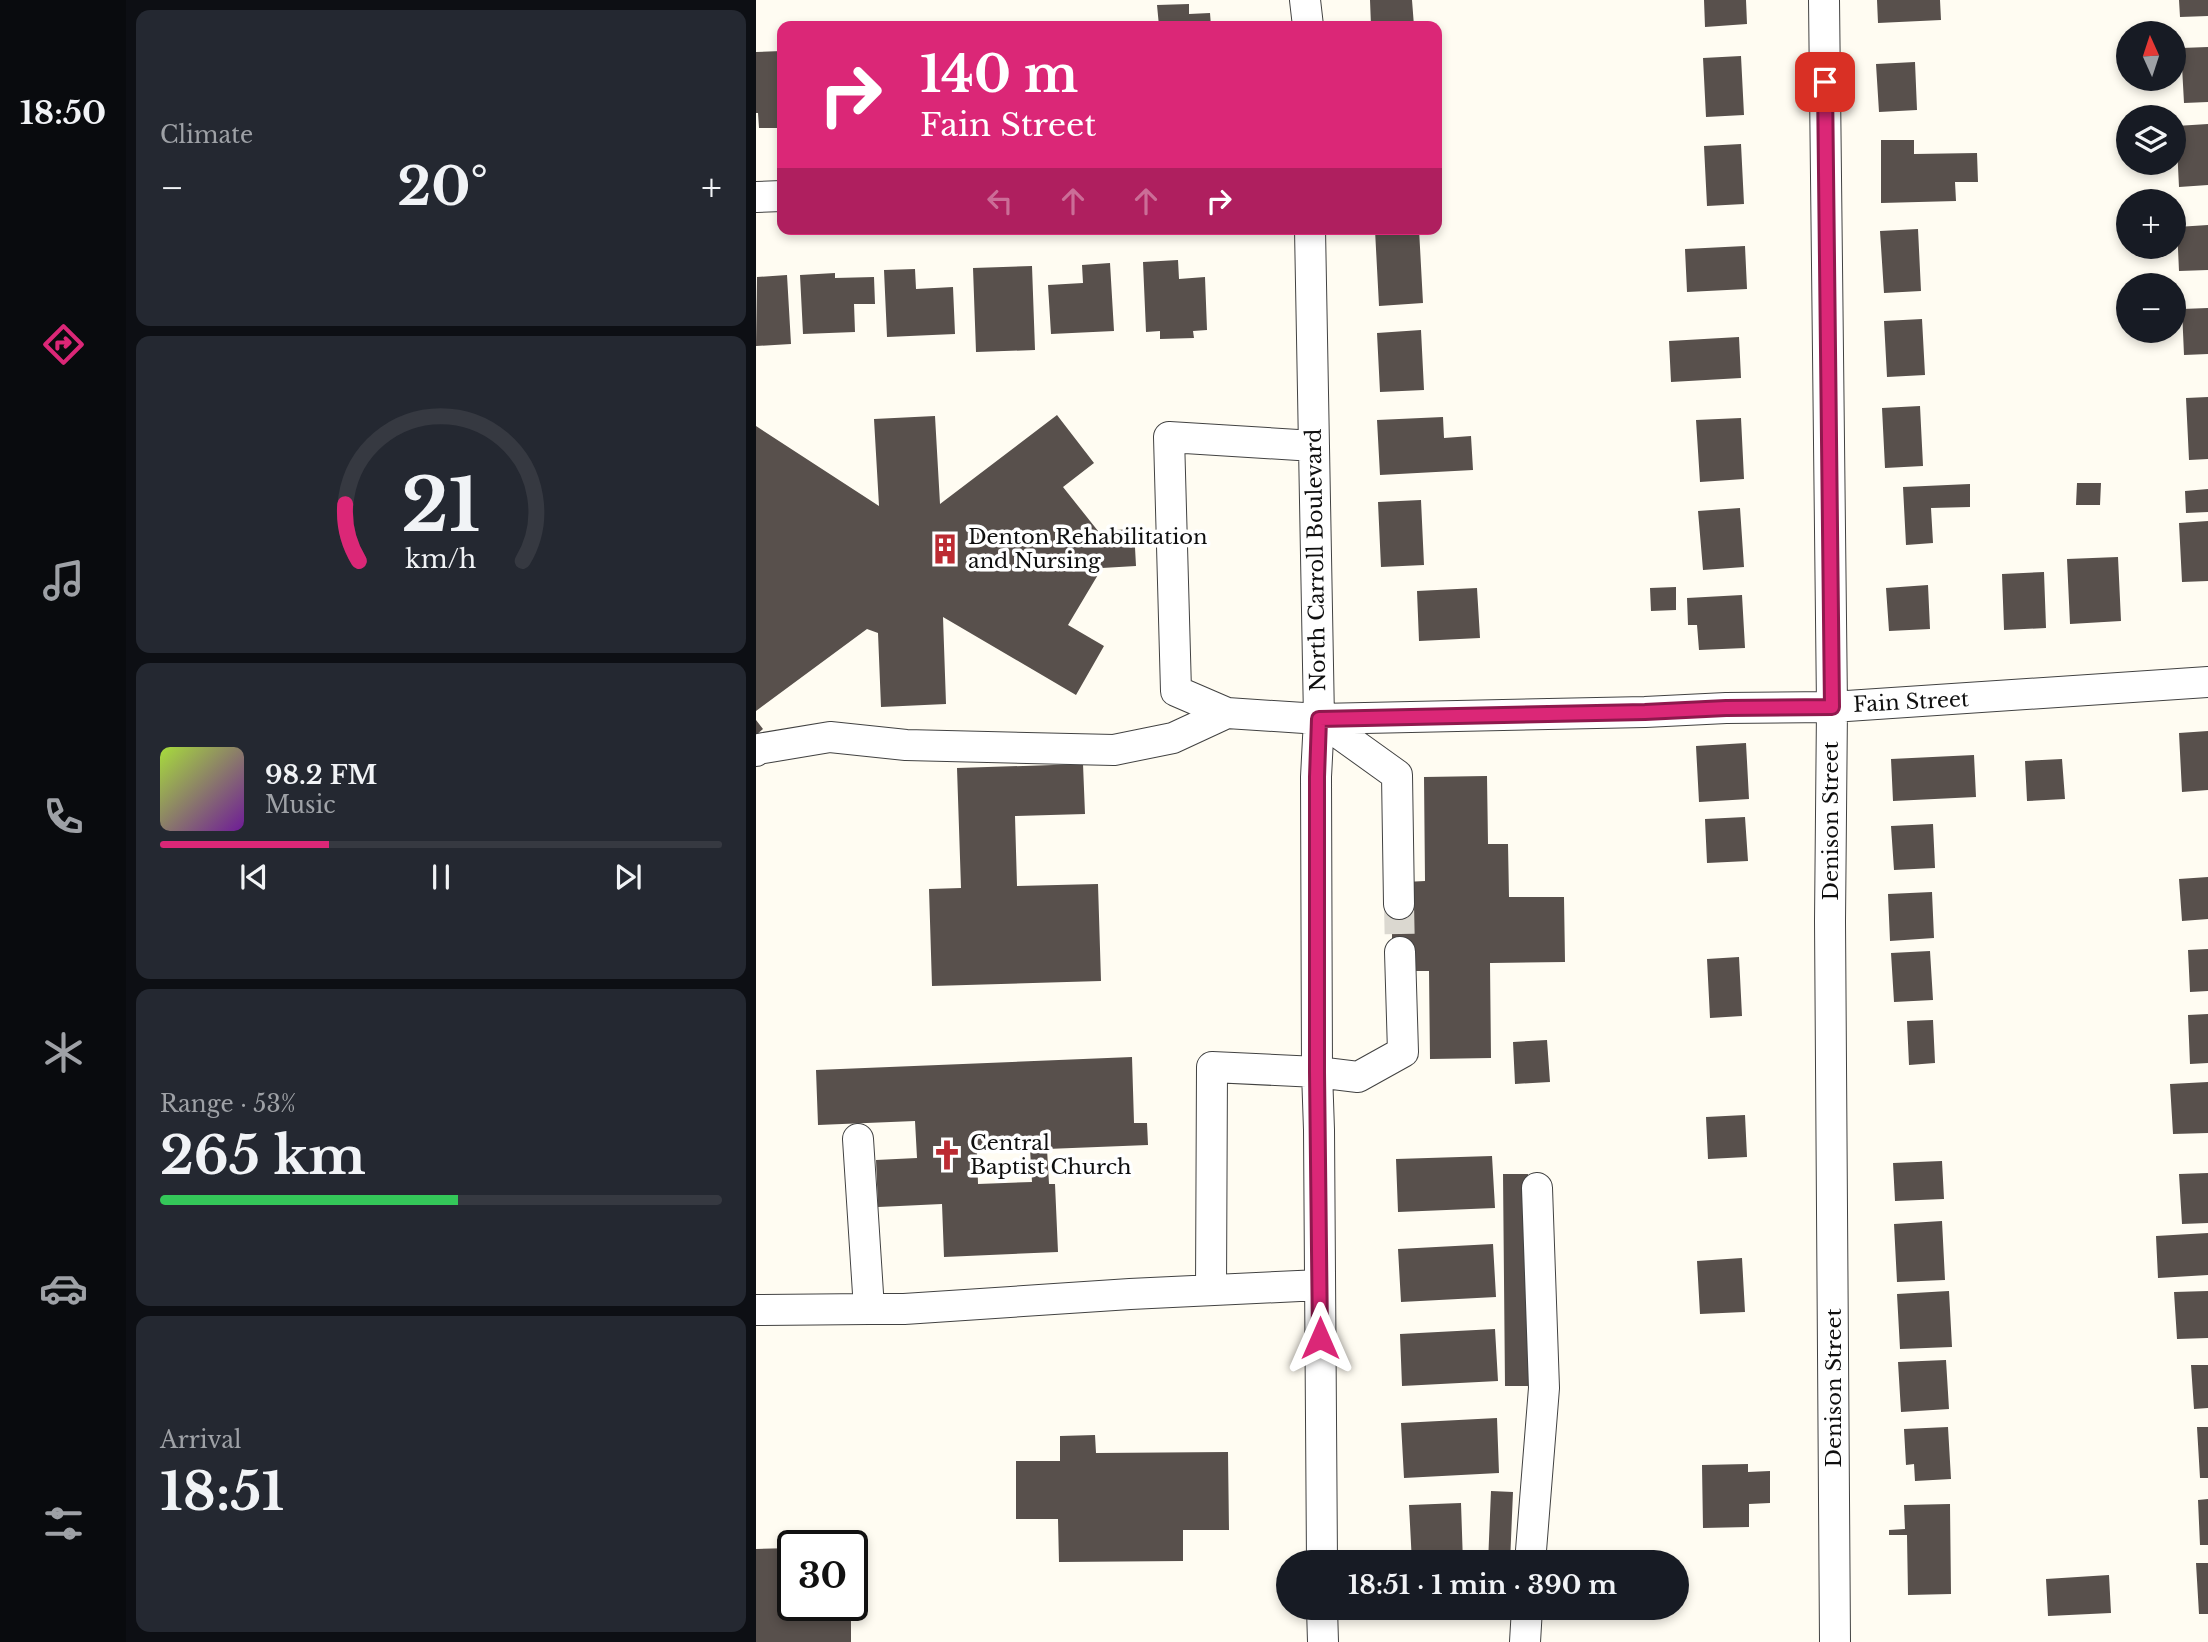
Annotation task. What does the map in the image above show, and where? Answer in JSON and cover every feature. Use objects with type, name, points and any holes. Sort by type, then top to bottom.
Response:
[{"type":"street","points":[[1305,0],[1307,21]]},
{"type":"street","name":"Denison Street","points":[[1824,0],[1832,707],[1830,935],[1835,1642]]},
{"type":"street","points":[[756,197],[777,196]]},
{"type":"street","name":"North Carroll Boulevard","points":[[1310,235],[1319,719],[1317,1072],[1322,1550]]},
{"type":"street","points":[[1227,713],[1176,691],[1169,437],[1314,446]]},
{"type":"street","name":"Fain Street","points":[[1227,713],[1319,719],[1832,707],[2208,682]]},
{"type":"street","points":[[756,751],[830,737],[906,745],[1114,750],[1173,738],[1227,713]]},
{"type":"street","points":[[1319,719],[1396,775],[1399,904]]},
{"type":"street","points":[[1211,1290],[1212,1068],[1317,1072],[1358,1077],[1403,1052],[1400,952]]},
{"type":"street","points":[[858,1139],[869,1309]]},
{"type":"street","points":[[1531,1550],[1544,1388],[1537,1188]]},
{"type":"street","points":[[756,1310],[904,1309],[1320,1285]]},
{"type":"street","points":[[1322,1620],[1323,1642]]},
{"type":"street","points":[[1525,1642],[1526,1620]]},
{"type":"building","points":[[1370,0],[1412,0],[1414,21],[1371,21]]},
{"type":"building","points":[[1704,0],[1746,0],[1747,24],[1705,27]]},
{"type":"building","points":[[1877,0],[1940,0],[1941,20],[1878,23]]},
{"type":"building","points":[[2179,0],[2208,0],[2208,16],[2180,17]]},
{"type":"building","points":[[1189,4],[1189,14],[1210,13],[1211,21],[1159,21],[1157,5]]},
{"type":"building","points":[[2208,47],[2208,102],[2184,103],[2186,48]]},
{"type":"building","points":[[777,51],[777,128],[759,128],[756,113],[756,52]]},
{"type":"building","points":[[1741,56],[1744,115],[1706,117],[1703,58]]},
{"type":"building","points":[[1915,62],[1917,110],[1879,112],[1876,64]]},
{"type":"building","points":[[2208,124],[2208,185],[2179,187],[2178,175],[2186,175],[2186,125]]},
{"type":"building","points":[[1881,140],[1914,140],[1914,154],[1977,153],[1978,182],[1955,182],[1956,201],[1881,203]]},
{"type":"building","points":[[1741,144],[1744,204],[1707,206],[1704,146]]},
{"type":"building","points":[[2208,225],[2208,270],[2179,271],[2178,259],[2186,259],[2186,226]]},
{"type":"building","points":[[1918,229],[1921,291],[1884,293],[1880,231]]},
{"type":"building","points":[[1375,235],[1419,235],[1423,303],[1379,306]]},
{"type":"building","points":[[1745,246],[1747,289],[1687,292],[1685,249]]},
{"type":"building","points":[[1178,260],[1179,279],[1205,277],[1207,330],[1193,331],[1194,338],[1160,339],[1160,331],[1146,332],[1143,262]]},
{"type":"building","points":[[1110,263],[1114,331],[1051,334],[1048,285],[1083,283],[1082,265]]},
{"type":"building","points":[[1032,266],[1035,350],[976,352],[973,268]]},
{"type":"building","points":[[915,269],[916,289],[953,287],[955,334],[887,337],[884,270]]},
{"type":"building","points":[[835,273],[835,278],[874,277],[875,304],[854,304],[855,332],[803,334],[800,275]]},
{"type":"building","points":[[787,275],[791,344],[756,346],[757,277]]},
{"type":"building","points":[[2208,308],[2208,354],[2184,355],[2186,309]]},
{"type":"building","points":[[1922,319],[1925,375],[1887,377],[1884,321]]},
{"type":"building","points":[[1421,330],[1424,390],[1380,392],[1377,333]]},
{"type":"building","points":[[1739,337],[1741,378],[1671,382],[1669,341]]},
{"type":"building","points":[[2208,397],[2208,459],[2189,460],[2186,398]]},
{"type":"building","points":[[1920,406],[1923,466],[1885,468],[1882,408]]},
{"type":"building","name":"Denton Rehabilitation and Nursing","points":[[1057,415],[1094,463],[1063,487],[1098,531],[1134,529],[1136,566],[1102,568],[1068,625],[1104,646],[1076,695],[943,617],[946,704],[881,707],[878,633],[867,629],[756,711],[756,426],[879,506],[874,419],[935,416],[940,504]]},
{"type":"building","points":[[1443,417],[1444,438],[1471,436],[1473,470],[1380,475],[1377,420]]},
{"type":"building","points":[[1741,418],[1744,479],[1700,482],[1696,420]]},
{"type":"building","points":[[2077,483],[2101,483],[2100,505],[2076,505]]},
{"type":"building","points":[[1970,484],[1970,507],[1931,508],[1933,543],[1906,545],[1903,487]]},
{"type":"building","points":[[2208,489],[2208,512],[2186,513],[2185,491]]},
{"type":"building","points":[[1421,500],[1424,565],[1381,567],[1378,502]]},
{"type":"building","points":[[1740,508],[1744,567],[1703,570],[1698,511]]},
{"type":"building","points":[[2208,521],[2208,581],[2182,582],[2179,523]]},
{"type":"building","points":[[2118,557],[2121,621],[2070,624],[2067,559]]},
{"type":"building","points":[[2044,572],[2046,628],[2004,630],[2002,574]]},
{"type":"building","points":[[1928,585],[1930,629],[1889,631],[1886,588]]},
{"type":"building","points":[[1676,587],[1676,610],[1651,611],[1650,588]]},
{"type":"building","points":[[1477,588],[1480,638],[1419,641],[1417,591]]},
{"type":"building","points":[[1742,595],[1745,648],[1699,650],[1697,625],[1688,625],[1687,598]]},
{"type":"building","points":[[756,720],[763,729],[756,735]]},
{"type":"building","points":[[2208,731],[2208,790],[2182,792],[2179,733]]},
{"type":"building","points":[[1746,743],[1749,799],[1699,802],[1696,746]]},
{"type":"building","points":[[1974,755],[1976,797],[1893,801],[1891,759]]},
{"type":"building","points":[[2062,759],[2065,799],[2027,801],[2025,761]]},
{"type":"building","points":[[1083,764],[1085,814],[1015,816],[1017,886],[1098,884],[1101,981],[932,986],[929,889],[961,888],[957,768]]},
{"type":"building","points":[[1487,776],[1488,844],[1508,844],[1509,897],[1564,897],[1565,962],[1490,963],[1491,1058],[1430,1059],[1429,971],[1407,971],[1392,952],[1392,904],[1405,882],[1425,881],[1424,777]]},
{"type":"building","points":[[1745,817],[1748,861],[1707,863],[1705,819]]},
{"type":"building","points":[[1933,824],[1935,868],[1894,870],[1891,826]]},
{"type":"building","points":[[2208,877],[2208,919],[2182,921],[2179,879]]},
{"type":"building","points":[[1932,892],[1934,938],[1890,941],[1888,894]]},
{"type":"building","points":[[2208,949],[2208,991],[2190,992],[2188,950]]},
{"type":"building","points":[[1930,951],[1933,1000],[1894,1002],[1891,953]]},
{"type":"building","points":[[1739,957],[1742,1016],[1710,1018],[1707,959]]},
{"type":"building","points":[[2208,1014],[2208,1063],[2190,1064],[2188,1015]]},
{"type":"building","points":[[1933,1020],[1935,1063],[1909,1065],[1907,1021]]},
{"type":"building","points":[[1547,1040],[1550,1082],[1515,1084],[1513,1042]]},
{"type":"building","name":"Central Baptist Church","points":[[1132,1057],[1134,1123],[1147,1123],[1148,1145],[1047,1149],[1049,1184],[1055,1184],[1058,1252],[944,1257],[942,1204],[878,1207],[876,1160],[917,1158],[915,1121],[818,1125],[816,1070]],"holes":[[[1030,1149],[1032,1182],[978,1184],[977,1151]]]},
{"type":"building","points":[[2208,1082],[2208,1133],[2173,1134],[2170,1084]]},
{"type":"building","points":[[1745,1115],[1747,1157],[1708,1159],[1706,1117]]},
{"type":"building","points":[[1492,1156],[1495,1208],[1398,1212],[1396,1159]]},
{"type":"building","points":[[1942,1161],[1944,1199],[1895,1201],[1893,1163]]},
{"type":"building","points":[[2208,1173],[2208,1223],[2182,1224],[2179,1174]]},
{"type":"building","points":[[1503,1174],[1528,1174],[1530,1386],[1505,1386]]},
{"type":"building","points":[[1942,1221],[1945,1280],[1897,1282],[1894,1224]]},
{"type":"building","points":[[2208,1233],[2208,1275],[2158,1278],[2156,1236]]},
{"type":"building","points":[[1493,1244],[1496,1297],[1401,1302],[1398,1249]]},
{"type":"building","points":[[1742,1258],[1745,1312],[1700,1314],[1697,1261]]},
{"type":"building","points":[[1949,1291],[1952,1347],[1900,1349],[1897,1294]]},
{"type":"building","points":[[2208,1291],[2208,1338],[2177,1339],[2174,1292]]},
{"type":"building","points":[[1495,1329],[1498,1381],[1402,1386],[1400,1334]]},
{"type":"building","points":[[1946,1360],[1949,1409],[1901,1412],[1898,1362]]},
{"type":"building","points":[[2191,1365],[2208,1365],[2208,1408],[2194,1409]]},
{"type":"building","points":[[1497,1418],[1499,1473],[1404,1478],[1401,1423]]},
{"type":"building","points":[[1948,1427],[1951,1479],[1915,1481],[1914,1464],[1906,1465],[1904,1429]]},
{"type":"building","points":[[2197,1427],[2208,1427],[2208,1478],[2200,1478]]},
{"type":"building","points":[[1095,1435],[1096,1453],[1228,1452],[1229,1530],[1183,1530],[1183,1561],[1059,1562],[1058,1519],[1016,1519],[1016,1461],[1060,1461],[1060,1436]]},
{"type":"building","points":[[1748,1464],[1748,1472],[1770,1471],[1770,1503],[1749,1504],[1749,1527],[1703,1528],[1702,1465]]},
{"type":"building","points":[[1491,1491],[1513,1492],[1511,1550],[1489,1550]]},
{"type":"building","points":[[2208,1499],[2208,1545],[2200,1545],[2198,1500]]},
{"type":"building","points":[[1461,1503],[1463,1550],[1411,1550],[1409,1505]]},
{"type":"building","points":[[1950,1504],[1951,1594],[1908,1595],[1907,1535],[1889,1535],[1889,1530],[1905,1529],[1904,1505]]},
{"type":"building","points":[[777,1548],[777,1621],[851,1621],[851,1642],[756,1642],[756,1549]]},
{"type":"building","points":[[2196,1563],[2208,1563],[2208,1614],[2199,1614]]},
{"type":"building","points":[[2109,1575],[2111,1613],[2048,1616],[2046,1579]]},
{"type":"tunnel","points":[[1399,904],[1400,952]]},
{"type":"place","name":"Denton Rehabilitation and Nursing","points":[[945,549]]},
{"type":"place","name":"Central Baptist Church","points":[[947,1155]]},
{"type":"route","points":[[1320,1338],[1317,1072],[1319,719],[1832,707],[1825,82]]}]
